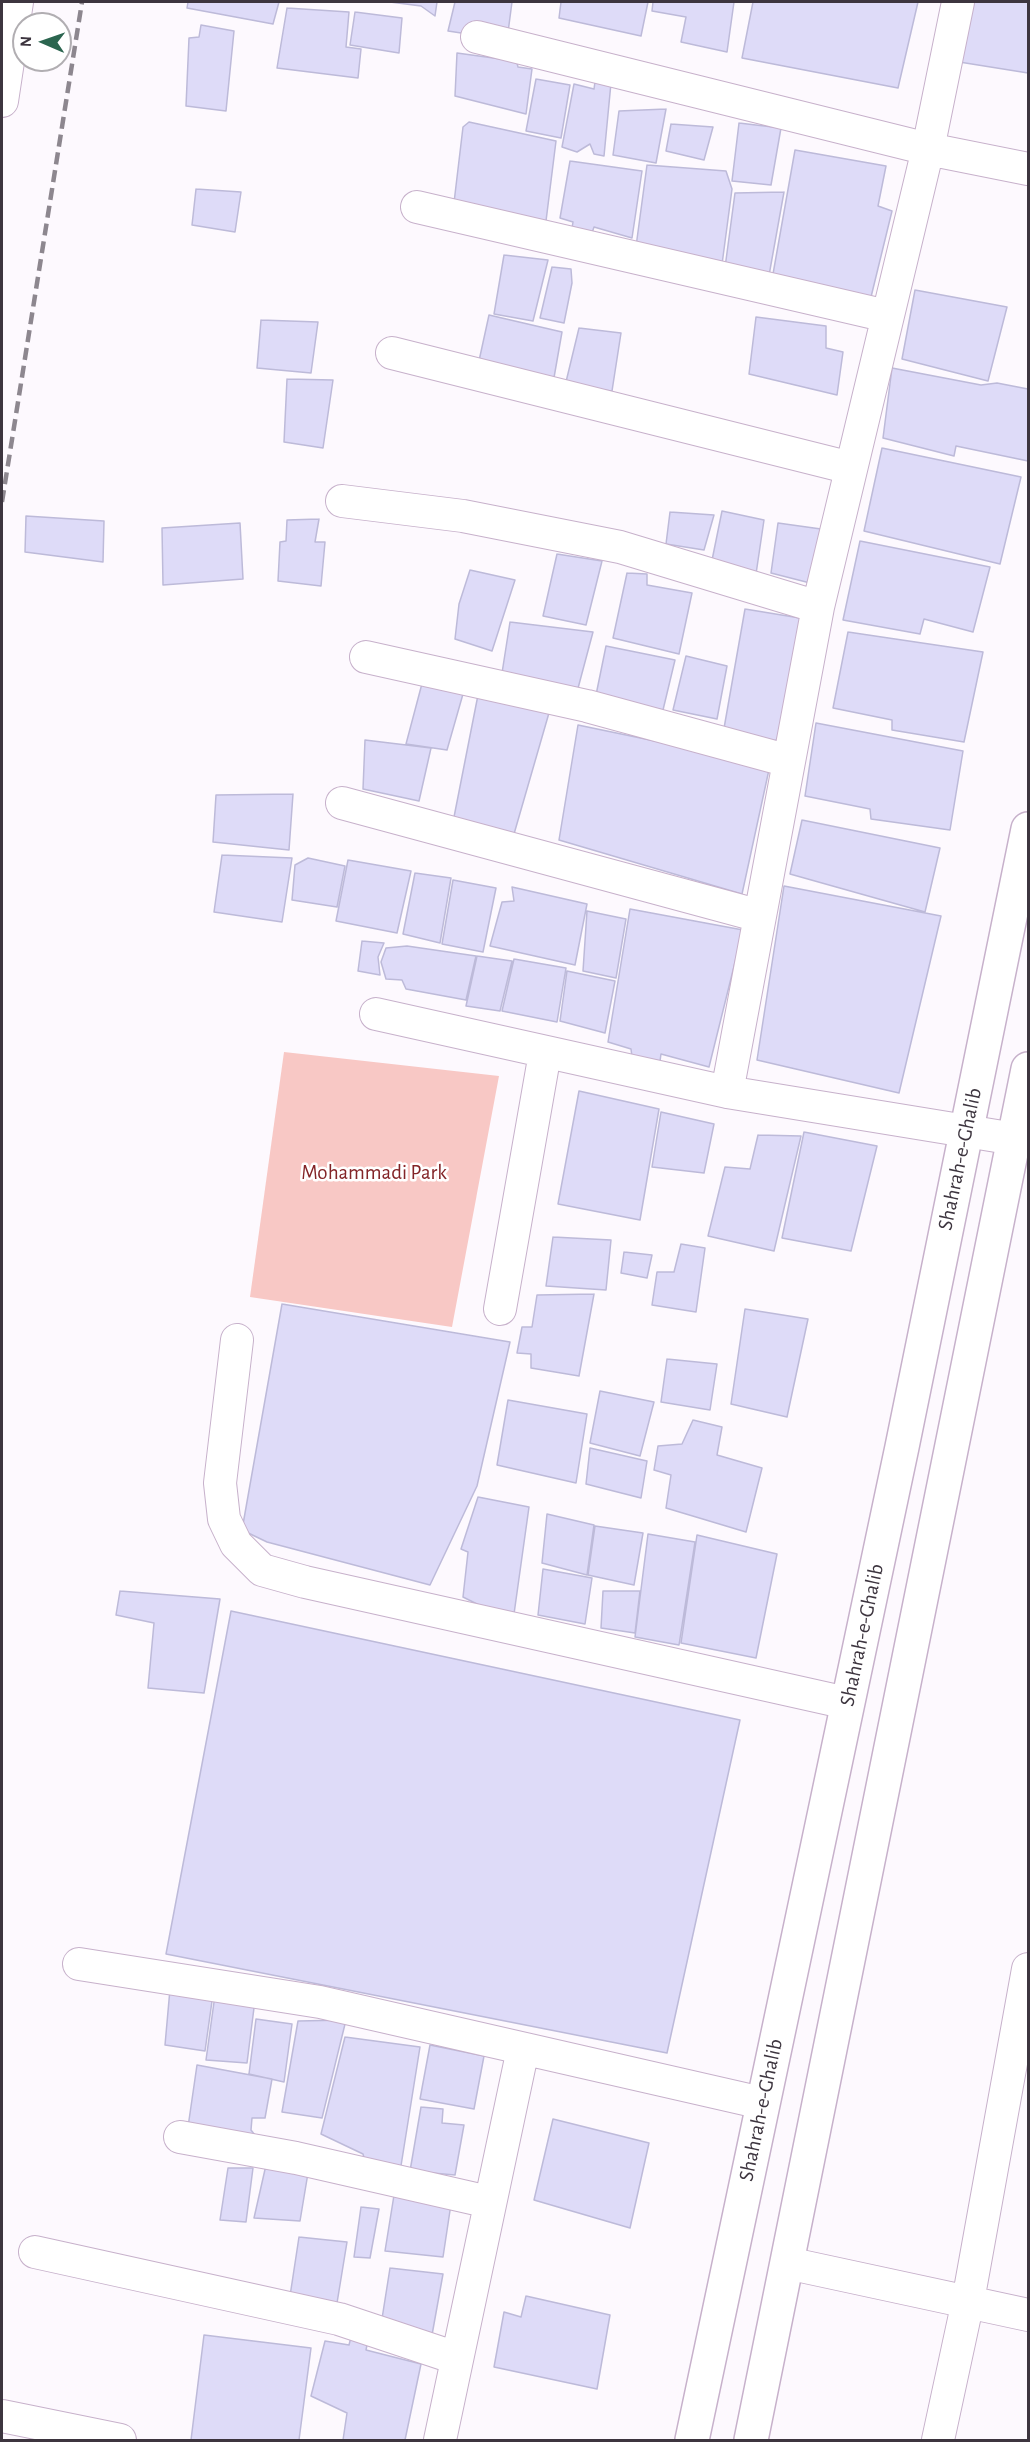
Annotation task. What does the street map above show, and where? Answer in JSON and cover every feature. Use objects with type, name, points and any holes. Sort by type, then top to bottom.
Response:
[{"type":"main road","name":"Shahrah-e-Ghalib","points":[[692,2440],[902,1447],[1029,829]]},
{"type":"main road","points":[[751,2440],[1029,1069]]},
{"type":"street","points":[[2,101],[17,2]]},
{"type":"street","points":[[728,1092],[818,608],[928,149],[958,2]]},
{"type":"street","points":[[477,37],[928,149],[1029,169]]},
{"type":"street","points":[[417,207],[887,316]]},
{"type":"street","points":[[392,353],[851,468]]},
{"type":"street","points":[[342,501],[463,516],[620,548],[818,608]]},
{"type":"street","points":[[366,657],[587,706],[789,761]]},
{"type":"street","points":[[342,804],[760,916]]},
{"type":"street","points":[[376,1014],[728,1092],[1015,1139]]},
{"type":"street","points":[[500,1309],[545,1053]]},
{"type":"street","points":[[237,1340],[220,1483],[224,1519],[236,1544],[261,1570],[847,1703]]},
{"type":"street","points":[[79,1964],[320,2002],[762,2103]]},
{"type":"street","points":[[938,2440],[968,2301],[1029,1969]]},
{"type":"street","points":[[440,2440],[522,2049]]},
{"type":"street","points":[[180,2136],[296,2158],[489,2202]]},
{"type":"street","points":[[35,2252],[339,2319],[456,2358]]},
{"type":"street","points":[[788,2262],[1029,2315]]},
{"type":"street","points":[[2,2416],[120,2440]]},
{"type":"green space","name":"Mohammadi Park","points":[[284,1052],[499,1076],[452,1327],[250,1297]]},
{"type":"building","points":[[188,2],[279,2],[273,24],[187,8]]},
{"type":"building","points":[[390,2],[437,2],[435,16],[421,6]]},
{"type":"building","points":[[455,2],[512,2],[507,40],[448,31]]},
{"type":"building","points":[[561,2],[648,2],[641,36],[559,18]]},
{"type":"building","points":[[653,2],[734,2],[727,52],[681,42],[686,17],[652,11]]},
{"type":"building","points":[[753,2],[918,2],[898,88],[742,58]]},
{"type":"building","points":[[962,2],[1028,2],[1028,73],[953,61]]},
{"type":"building","points":[[287,8],[349,12],[346,47],[361,49],[358,78],[277,68]]},
{"type":"building","points":[[355,12],[402,18],[399,53],[350,45]]},
{"type":"building","points":[[201,25],[234,31],[226,111],[186,106],[189,38],[199,37]]},
{"type":"building","points":[[457,53],[508,60],[515,55],[518,67],[532,69],[526,114],[455,96]]},
{"type":"building","points":[[536,79],[570,85],[561,138],[526,131]]},
{"type":"building","points":[[595,82],[611,83],[604,156],[594,154],[590,144],[577,152],[562,147],[574,84],[594,89]]},
{"type":"building","points":[[666,109],[656,163],[613,155],[619,111]]},
{"type":"building","points":[[469,122],[556,141],[545,229],[453,211],[463,127]]},
{"type":"building","points":[[739,123],[781,128],[771,185],[732,181]]},
{"type":"building","points":[[671,124],[713,127],[704,160],[666,151]]},
{"type":"building","points":[[795,150],[886,166],[878,206],[892,211],[871,297],[773,274]]},
{"type":"building","points":[[570,161],[642,171],[632,238],[594,227],[591,236],[571,234],[573,222],[560,218]]},
{"type":"building","points":[[647,165],[726,171],[732,189],[721,272],[635,254]]},
{"type":"building","points":[[196,189],[241,192],[235,232],[192,225]]},
{"type":"building","points":[[784,192],[768,281],[724,275],[735,193]]},
{"type":"building","points":[[504,255],[548,260],[533,321],[494,314]]},
{"type":"building","points":[[552,267],[571,269],[572,283],[564,323],[540,318]]},
{"type":"building","points":[[915,290],[1007,307],[988,381],[902,359]]},
{"type":"building","points":[[489,315],[562,332],[552,389],[477,370]]},
{"type":"building","points":[[756,317],[826,326],[826,348],[843,352],[837,395],[749,374]]},
{"type":"building","points":[[261,320],[318,322],[311,373],[257,368]]},
{"type":"building","points":[[579,328],[621,333],[612,391],[565,386]]},
{"type":"building","points":[[892,368],[981,385],[997,383],[1028,389],[1028,461],[956,446],[954,456],[883,438]]},
{"type":"building","points":[[287,379],[333,380],[323,448],[284,442]]},
{"type":"building","points":[[882,448],[1021,477],[1000,564],[864,531]]},
{"type":"building","points":[[722,511],[764,520],[756,574],[710,570]]},
{"type":"building","points":[[670,512],[714,515],[704,550],[666,544]]},
{"type":"building","points":[[26,516],[104,521],[103,562],[25,552]]},
{"type":"building","points":[[319,519],[315,542],[325,542],[321,586],[278,581],[280,542],[286,541],[287,520]]},
{"type":"building","points":[[240,523],[243,579],[163,585],[162,528]]},
{"type":"building","points":[[778,523],[821,529],[814,584],[771,573]]},
{"type":"building","points":[[860,541],[990,567],[973,632],[924,619],[920,634],[843,620]]},
{"type":"building","points":[[557,554],[602,561],[586,625],[543,616]]},
{"type":"building","points":[[470,570],[515,580],[492,651],[455,639],[459,604]]},
{"type":"building","points":[[627,573],[647,574],[647,585],[692,593],[679,654],[613,638]]},
{"type":"building","points":[[745,609],[806,619],[781,732],[772,747],[723,734]]},
{"type":"building","points":[[510,622],[593,632],[577,692],[502,673]]},
{"type":"building","points":[[848,632],[983,652],[964,742],[892,730],[892,720],[833,708]]},
{"type":"building","points":[[606,646],[675,660],[663,710],[596,695]]},
{"type":"building","points":[[686,656],[727,666],[717,719],[673,710]]},
{"type":"building","points":[[424,676],[465,687],[447,750],[406,744]]},
{"type":"building","points":[[478,695],[551,706],[514,834],[454,817]]},
{"type":"building","points":[[816,723],[963,751],[950,830],[871,819],[870,809],[805,796]]},
{"type":"building","points":[[578,725],[770,765],[742,894],[559,840]]},
{"type":"building","points":[[365,740],[431,748],[419,801],[363,789]]},
{"type":"building","points":[[293,794],[289,850],[213,842],[216,795]]},
{"type":"building","points":[[802,820],[940,848],[925,912],[790,874]]},
{"type":"building","points":[[222,855],[292,858],[282,922],[214,912]]},
{"type":"building","points":[[308,858],[345,866],[337,907],[292,900],[295,865]]},
{"type":"building","points":[[348,860],[411,871],[397,933],[336,921]]},
{"type":"building","points":[[415,873],[451,878],[440,943],[403,934]]},
{"type":"building","points":[[453,880],[496,888],[483,952],[442,944]]},
{"type":"building","points":[[784,886],[941,916],[899,1093],[757,1060]]},
{"type":"building","points":[[512,887],[587,904],[575,965],[490,946],[502,902],[514,901]]},
{"type":"building","points":[[630,909],[743,930],[709,1067],[661,1054],[660,1061],[632,1057],[631,1049],[608,1042]]},
{"type":"building","points":[[587,911],[626,919],[616,978],[583,971]]},
{"type":"building","points":[[362,941],[384,943],[378,957],[380,975],[358,971]]},
{"type":"building","points":[[407,946],[476,956],[466,1000],[406,989],[402,980],[386,979],[381,962],[386,948]]},
{"type":"building","points":[[477,956],[512,961],[500,1011],[466,1006]]},
{"type":"building","points":[[514,959],[566,968],[557,1022],[502,1011]]},
{"type":"building","points":[[567,971],[615,981],[605,1033],[560,1021]]},
{"type":"building","points":[[579,1091],[659,1109],[640,1220],[558,1204]]},
{"type":"building","points":[[661,1112],[714,1124],[704,1173],[652,1167]]},
{"type":"building","points":[[804,1132],[877,1146],[851,1251],[782,1238]]},
{"type":"building","points":[[758,1135],[801,1136],[774,1251],[708,1236],[725,1167],[750,1169]]},
{"type":"building","points":[[553,1237],[611,1240],[606,1290],[546,1286]]},
{"type":"building","points":[[681,1244],[705,1248],[696,1312],[652,1305],[657,1272],[674,1272]]},
{"type":"building","points":[[624,1252],[652,1255],[647,1278],[621,1273]]},
{"type":"building","points":[[594,1294],[579,1376],[531,1368],[531,1354],[517,1353],[522,1327],[532,1327],[537,1295]]},
{"type":"building","points":[[282,1304],[510,1342],[477,1486],[430,1585],[267,1542],[242,1530]]},
{"type":"building","points":[[745,1309],[808,1319],[787,1417],[731,1404]]},
{"type":"building","points":[[667,1359],[717,1364],[710,1410],[661,1402]]},
{"type":"building","points":[[600,1391],[654,1402],[640,1456],[590,1443]]},
{"type":"building","points":[[508,1400],[587,1414],[576,1483],[497,1465]]},
{"type":"building","points":[[693,1420],[722,1427],[717,1455],[762,1468],[746,1532],[666,1508],[671,1475],[654,1470],[658,1446],[682,1444]]},
{"type":"building","points":[[590,1448],[647,1461],[641,1498],[586,1484]]},
{"type":"building","points":[[478,1497],[529,1507],[514,1614],[481,1606],[463,1597],[468,1552],[461,1549]]},
{"type":"building","points":[[547,1514],[594,1525],[587,1575],[542,1563]]},
{"type":"building","points":[[595,1526],[643,1533],[634,1585],[588,1575]]},
{"type":"building","points":[[648,1534],[695,1542],[679,1645],[635,1637]]},
{"type":"building","points":[[697,1535],[777,1554],[756,1658],[681,1643]]},
{"type":"building","points":[[543,1569],[592,1578],[585,1624],[538,1615]]},
{"type":"building","points":[[120,1591],[220,1599],[204,1693],[148,1688],[154,1623],[116,1615]]},
{"type":"building","points":[[603,1591],[640,1591],[635,1633],[601,1628]]},
{"type":"building","points":[[231,1611],[740,1720],[667,2053],[166,1954]]},
{"type":"building","points":[[170,1989],[213,1994],[205,2051],[165,2045]]},
{"type":"building","points":[[215,1995],[255,2000],[247,2063],[206,2060]]},
{"type":"building","points":[[256,2019],[292,2024],[284,2082],[249,2074]]},
{"type":"building","points":[[346,2020],[322,2118],[282,2112],[298,2021]]},
{"type":"building","points":[[345,2037],[420,2047],[400,2172],[366,2166],[363,2154],[321,2134]]},
{"type":"building","points":[[430,2045],[484,2056],[474,2109],[420,2099]]},
{"type":"building","points":[[197,2065],[272,2079],[265,2118],[252,2118],[251,2130],[258,2139],[188,2127]]},
{"type":"building","points":[[421,2107],[443,2109],[442,2123],[464,2125],[455,2175],[410,2171]]},
{"type":"building","points":[[553,2119],[649,2143],[630,2228],[534,2200]]},
{"type":"building","points":[[266,2165],[309,2167],[300,2221],[254,2218]]},
{"type":"building","points":[[228,2168],[253,2168],[246,2222],[220,2220]]},
{"type":"building","points":[[395,2189],[451,2204],[443,2257],[385,2251]]},
{"type":"building","points":[[361,2207],[379,2209],[370,2258],[354,2257]]},
{"type":"building","points":[[299,2237],[347,2242],[337,2303],[290,2296]]},
{"type":"building","points":[[390,2268],[443,2274],[432,2335],[381,2325]]},
{"type":"building","points":[[526,2296],[610,2315],[597,2389],[494,2367],[504,2312],[521,2317]]},
{"type":"building","points":[[204,2335],[311,2348],[299,2440],[191,2440]]},
{"type":"building","points":[[351,2337],[368,2340],[366,2350],[421,2364],[405,2440],[343,2440],[347,2413],[311,2396],[325,2341],[349,2345]]},
{"type":"railway","points":[[2,502],[82,2]]}]
